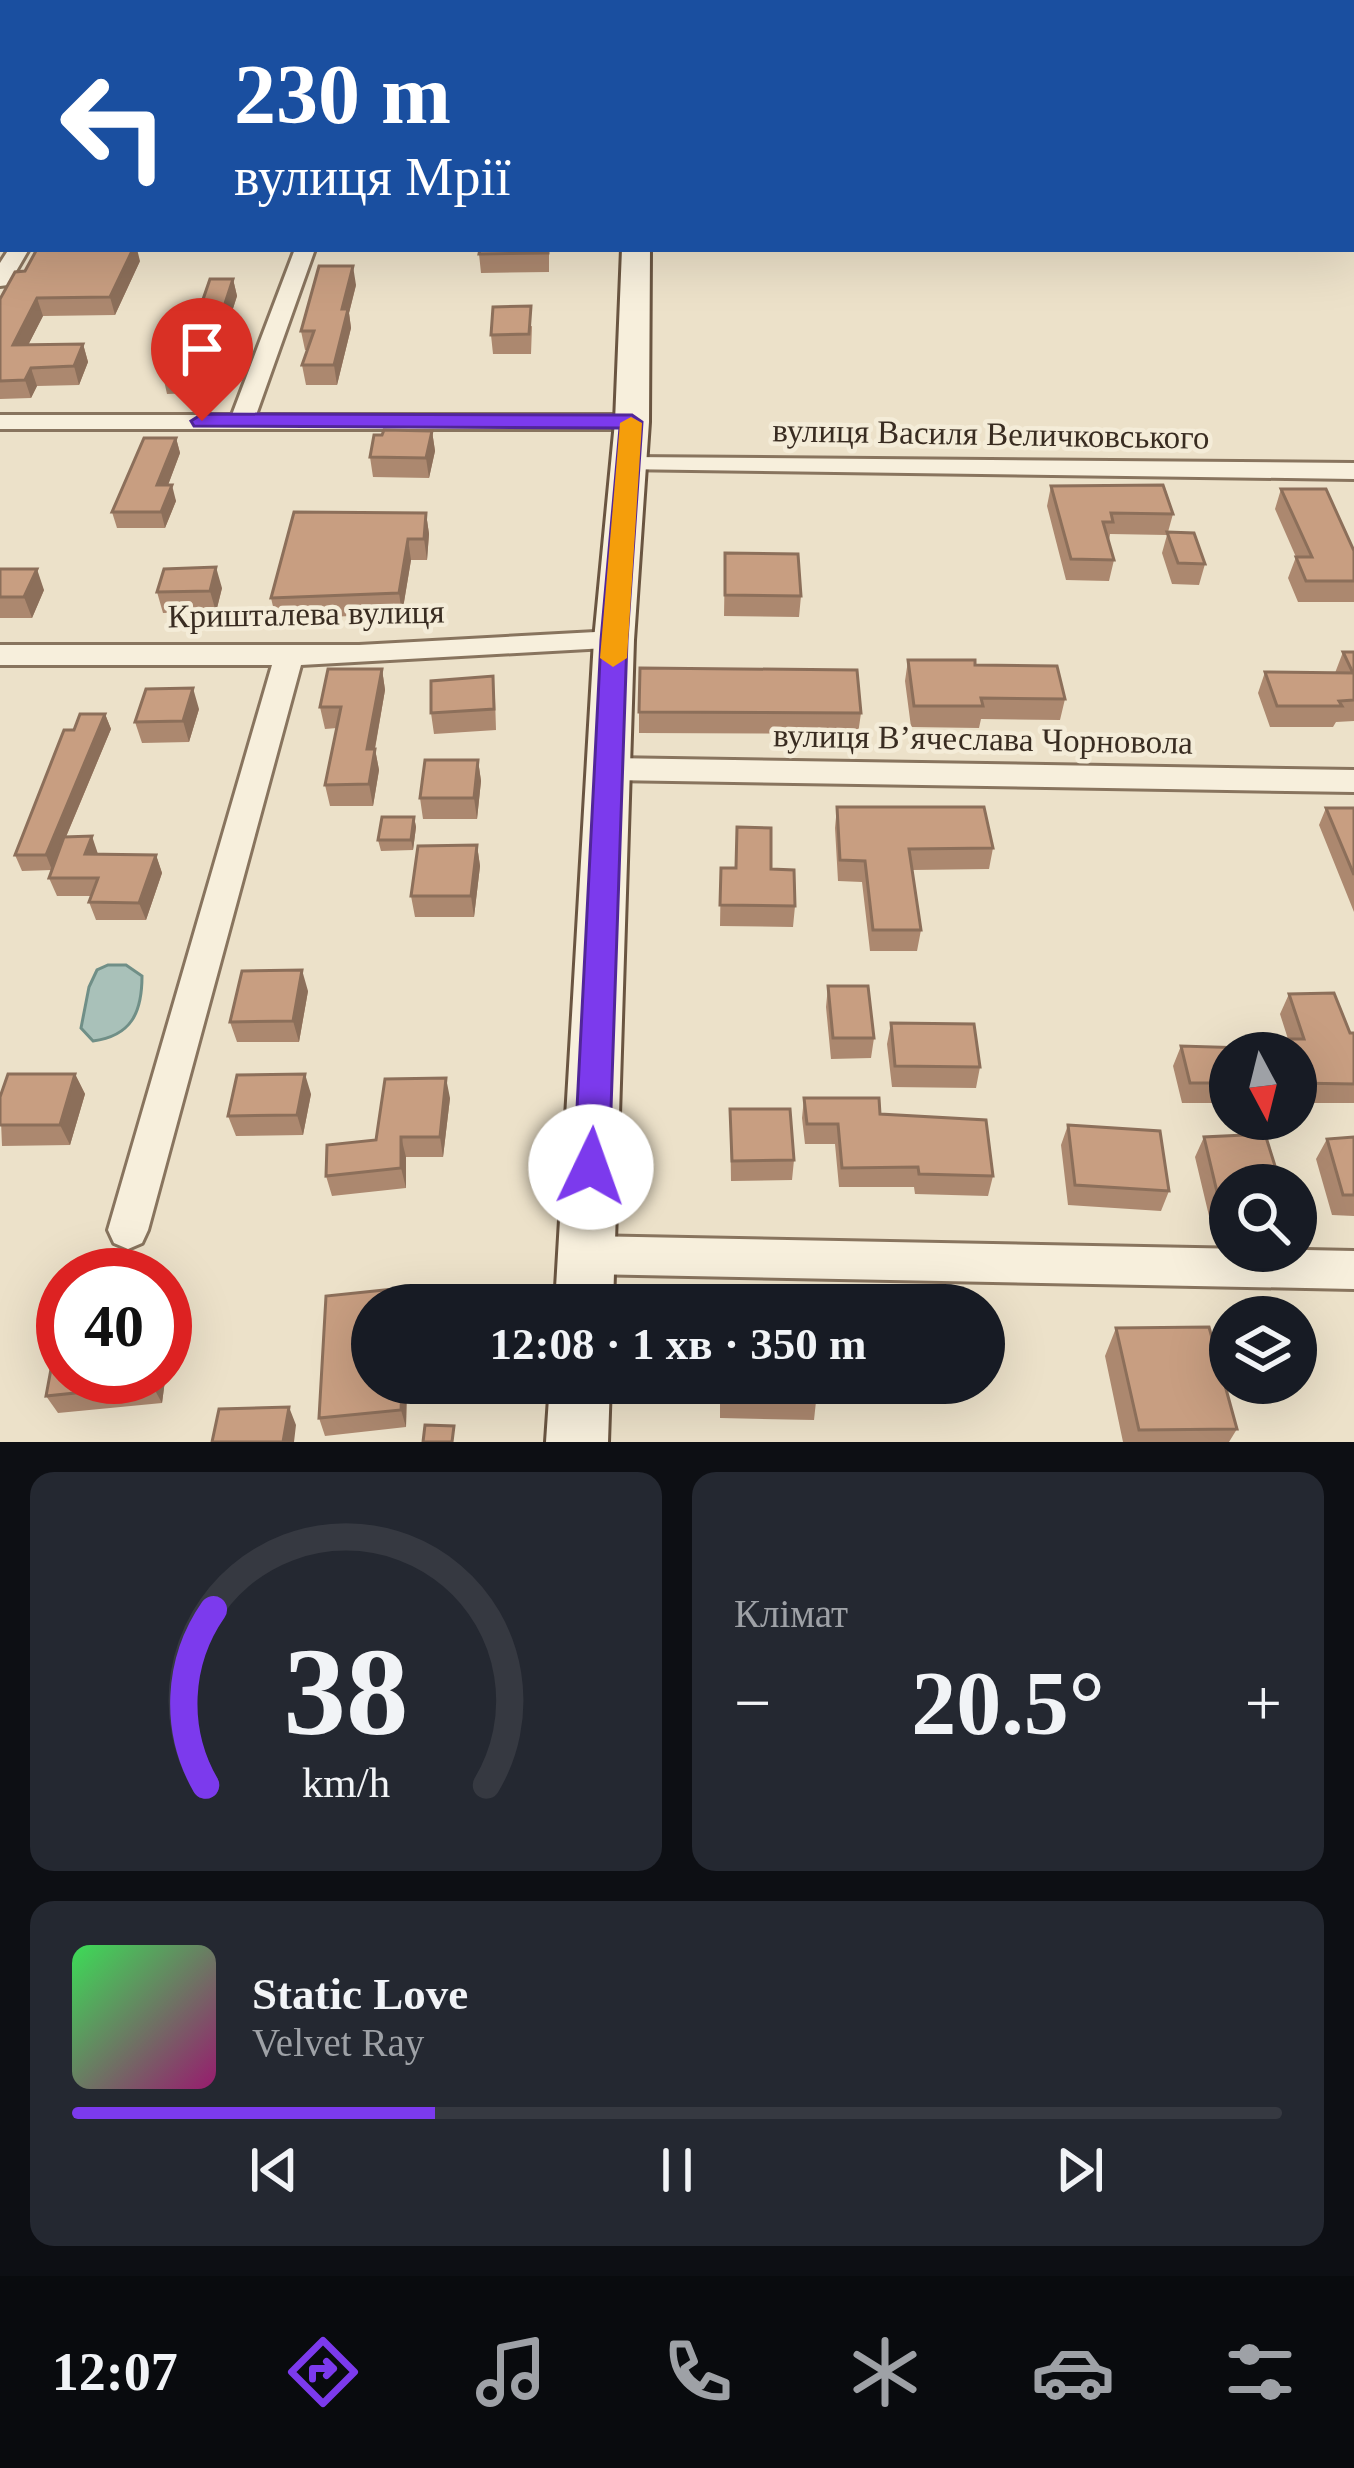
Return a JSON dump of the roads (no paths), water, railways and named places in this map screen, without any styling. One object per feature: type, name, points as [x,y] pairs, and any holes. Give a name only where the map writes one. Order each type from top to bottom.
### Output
[{"type":"street","points":[[0,280],[18,252]]},
{"type":"street","points":[[242,421],[303,252]]},
{"type":"street","points":[[585,1284],[614,640],[630,443],[635,252]]},
{"type":"street","name":"вулиця Василя Величковського","points":[[0,422],[242,421],[630,443],[1354,472]]},
{"type":"street","name":"Кришталева вулиця","points":[[1,656],[359,655],[614,640]]},
{"type":"street","points":[[128,1230],[290,653]]},
{"type":"street","name":"вулиця Вʼячеслава Чорновола","points":[[611,770],[1354,781]]},
{"type":"street","points":[[587,1255],[1354,1270]]},
{"type":"street","points":[[577,1442],[579,1404]]},
{"type":"water","points":[[126,965],[142,976],[140,1001],[125,1028],[93,1041],[81,1028],[89,987],[97,970]]}]
